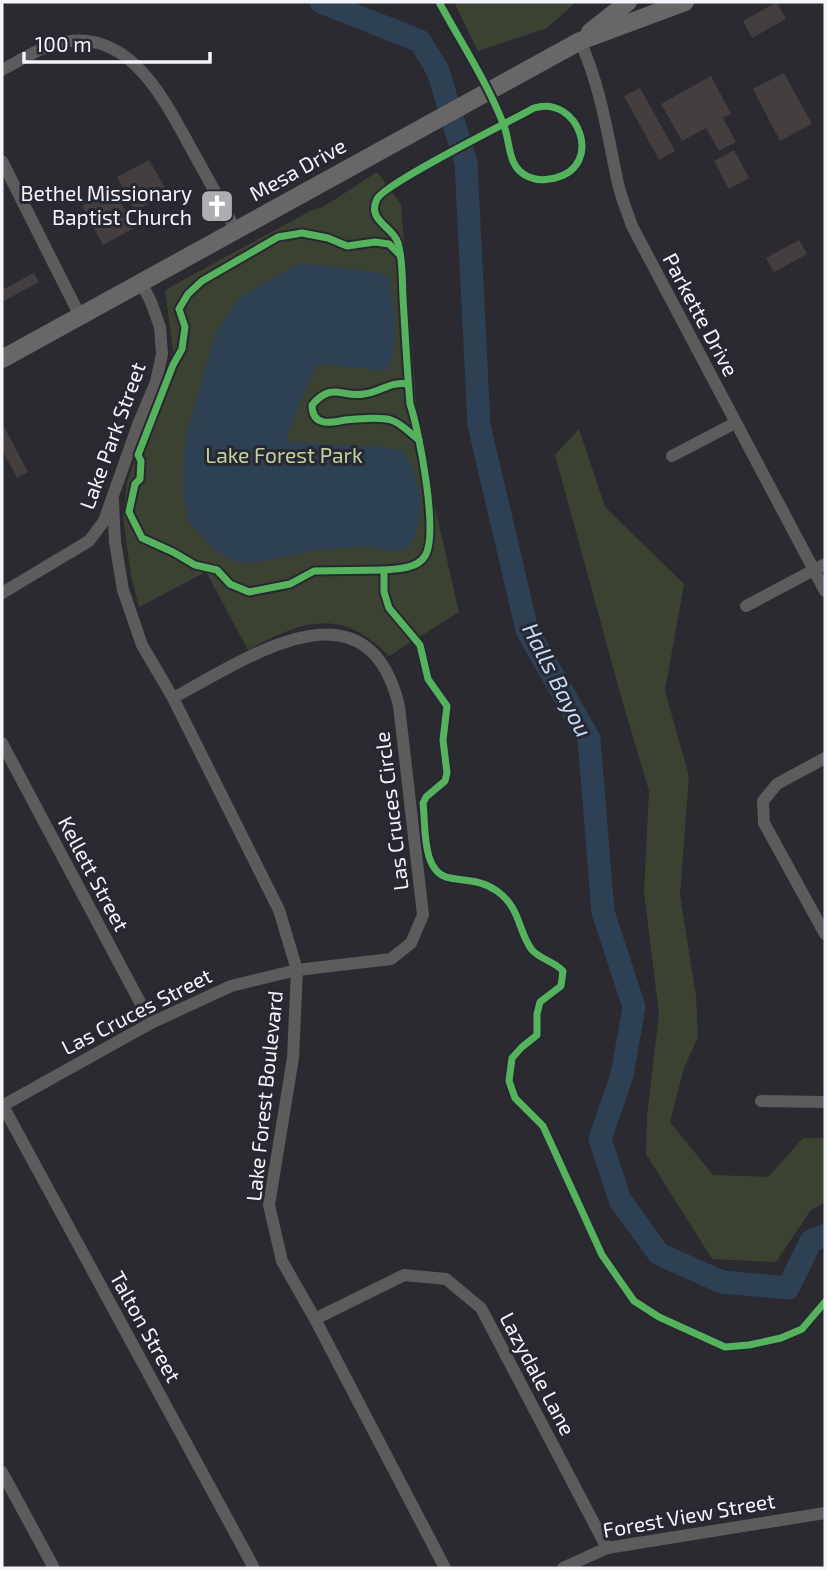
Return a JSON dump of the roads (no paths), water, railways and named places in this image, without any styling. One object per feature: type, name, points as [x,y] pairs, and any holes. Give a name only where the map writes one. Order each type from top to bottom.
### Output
[{"type":"main road","name":"Mesa Drive","points":[[580,41],[628,2]]},
{"type":"main road","name":"Mesa Drive","points":[[2,359],[580,41],[683,2]]},
{"type":"street","name":"Parkette Drive","points":[[580,41],[593,70],[611,141],[617,181],[632,226],[735,423],[820,567],[825,591]]},
{"type":"street","points":[[2,69],[55,44],[97,42],[118,52],[139,67],[163,99],[236,231]]},
{"type":"street","points":[[2,161],[80,316]]},
{"type":"street","name":"Lake Park Street","points":[[2,593],[89,541],[104,521],[156,382],[162,354],[160,327],[152,302],[142,284]]},
{"type":"street","points":[[672,456],[735,423]]},
{"type":"street","name":"Lake Forest Boulevard","points":[[113,501],[115,542],[123,590],[142,645],[173,698],[279,909],[297,970],[293,1058],[269,1205],[282,1261],[445,1568]]},
{"type":"street","points":[[746,606],[820,567]]},
{"type":"street","name":"Las Cruces Circle","points":[[173,698],[274,644],[311,634],[351,638],[377,655],[394,684],[399,706],[423,915],[411,943],[391,959],[297,970]]},
{"type":"street","name":"Kellett Street","points":[[2,743],[151,1023]]},
{"type":"street","points":[[825,758],[777,784],[763,801],[764,823],[825,934]]},
{"type":"street","name":"Las Cruces Street","points":[[2,1106],[151,1023],[231,986],[297,970]]},
{"type":"street","points":[[761,1101],[825,1102]]},
{"type":"street","name":"Talton Street","points":[[2,1106],[254,1568]]},
{"type":"street","name":"Lazydale Lane","points":[[315,1319],[404,1275],[446,1279],[481,1308],[607,1548]]},
{"type":"street","points":[[2,1472],[54,1568]]},
{"type":"street","points":[[819,1513],[825,1502]]},
{"type":"street","name":"Forest View Street","points":[[564,1568],[607,1548],[819,1513]]},
{"type":"water","points":[[300,263],[377,272],[389,277],[395,338],[387,371],[322,364],[315,368],[287,435],[288,442],[387,447],[403,451],[415,474],[418,487],[418,526],[407,549],[391,551],[369,546],[322,550],[244,564],[213,548],[190,524],[183,497],[187,432],[216,332],[240,297]]},
{"type":"waterway","name":"Halls Bayou","points":[[321,2],[420,41],[438,71],[466,163],[479,425],[527,630],[589,739],[603,912],[634,1007],[622,1075],[600,1139],[620,1200],[659,1254],[722,1282],[788,1288],[811,1241],[825,1235]]},
{"type":"place","name":"Bethel Missionary Baptist Church","points":[[217,206]]},
{"type":"park label","name":"Lake Forest Park","points":[[284,456]]}]
